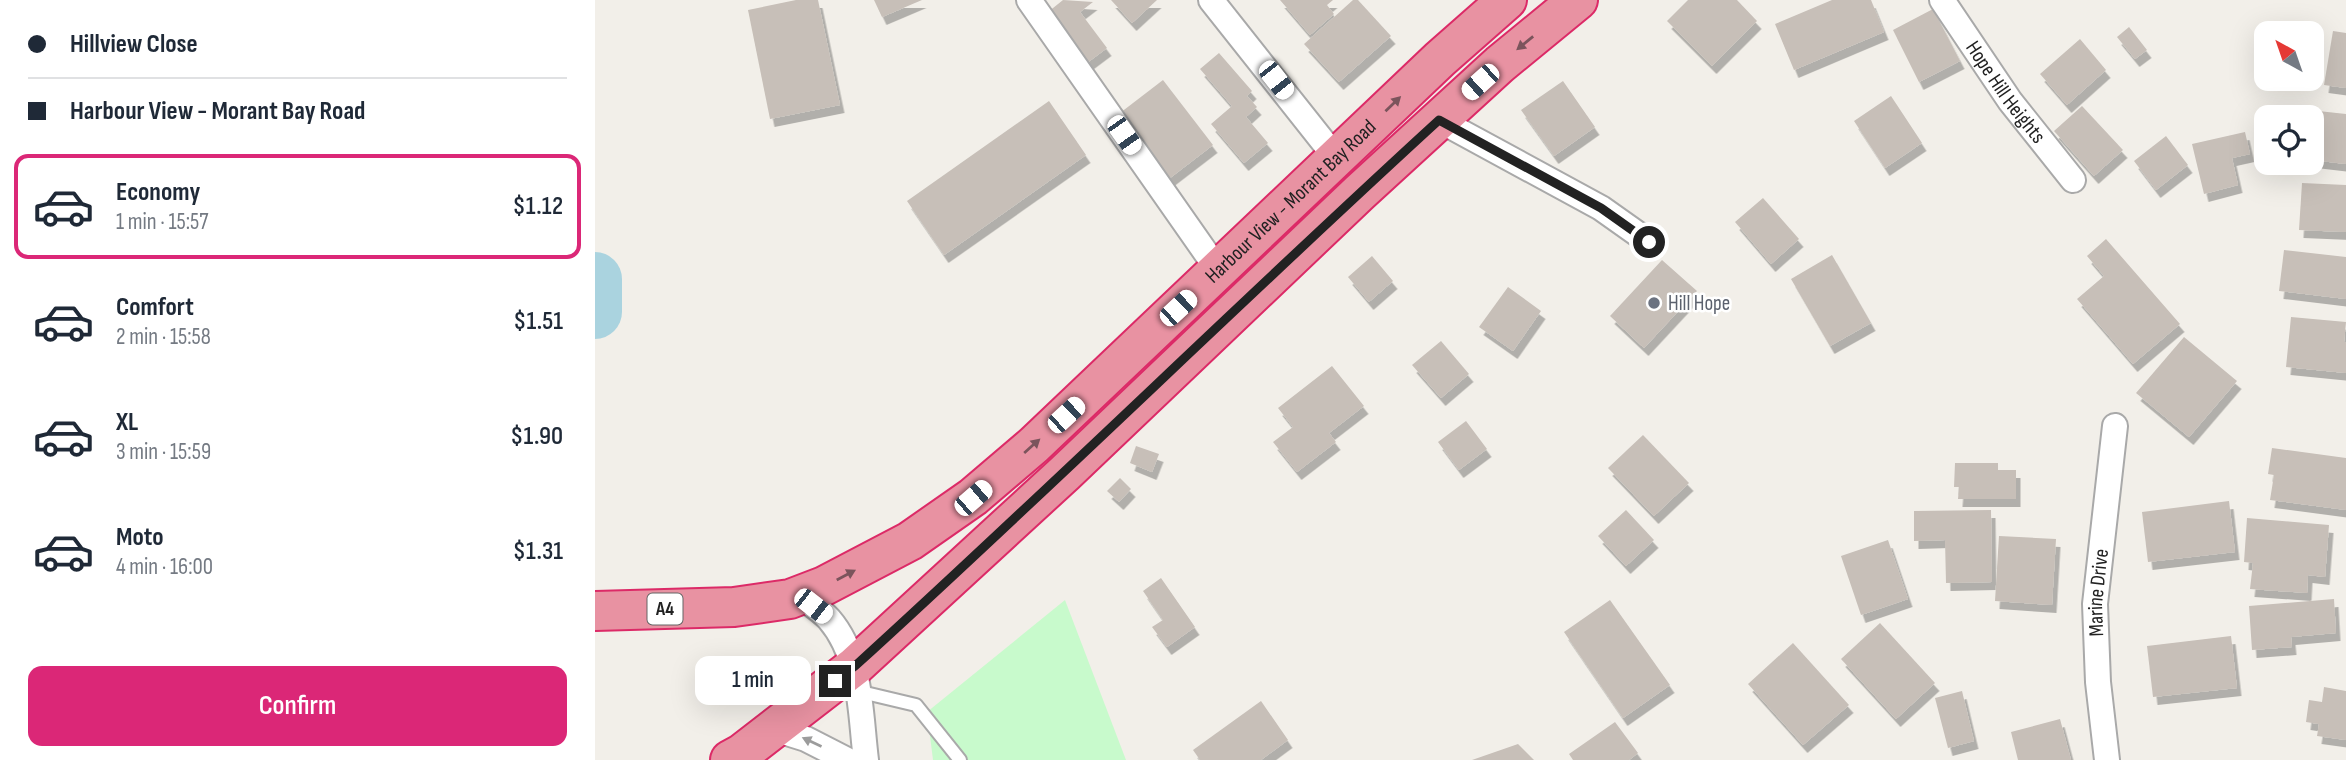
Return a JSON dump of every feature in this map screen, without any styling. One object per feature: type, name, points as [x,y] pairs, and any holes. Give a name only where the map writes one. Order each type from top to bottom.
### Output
[{"type":"highway","name":"Harbour View - Morant Bay Road","points":[[595,611],[764,604],[824,586],[910,541],[973,498],[1034,445],[1440,59],[1507,0]]},
{"type":"highway","name":"Harbour View - Morant Bay Road","points":[[730,760],[774,729],[856,679],[1275,270],[1500,64],[1578,0]]},
{"type":"street","points":[[1029,0],[1218,270]]},
{"type":"street","points":[[1211,0],[1336,159]]},
{"type":"street","name":"Hope Hill Heights","points":[[1942,0],[2010,101],[2073,180]]},
{"type":"street","points":[[1439,120],[1601,208],[1649,242]]},
{"type":"street","name":"Marine Drive","points":[[2107,760],[2098,682],[2095,604],[2115,426]]},
{"type":"street","points":[[799,595],[828,617],[841,635],[856,679],[866,760]]},
{"type":"street","points":[[774,729],[806,739],[848,760]]},
{"type":"lane","points":[[856,679],[916,705],[960,760]]},
{"type":"green space","points":[[1065,600],[1126,760],[933,760],[927,712]]},
{"type":"building","points":[[796,0],[818,0],[840,105],[770,119],[748,10]]},
{"type":"building","points":[[874,0],[922,0],[882,17]]},
{"type":"building","points":[[1063,0],[1093,2],[1080,12],[1107,48],[1087,63],[1048,12]]},
{"type":"building","points":[[1111,0],[1157,0],[1132,23]]},
{"type":"building","points":[[1280,0],[1333,0],[1327,5],[1334,14],[1310,35]]},
{"type":"building","points":[[1353,0],[1358,0],[1391,36],[1339,82],[1304,44]]},
{"type":"building","points":[[1688,0],[1737,0],[1757,21],[1712,66],[1667,21]]},
{"type":"building","points":[[1832,0],[1871,0],[1884,32],[1794,70],[1775,24]]},
{"type":"building","points":[[1933,9],[1960,61],[1919,82],[1893,30]]},
{"type":"building","points":[[2129,27],[2147,50],[2135,59],[2117,37]]},
{"type":"building","points":[[2333,31],[2346,33],[2346,88],[2324,85]]},
{"type":"building","points":[[2080,39],[2106,70],[2067,105],[2040,74]]},
{"type":"building","points":[[1219,53],[1252,91],[1247,96],[1257,107],[1246,117],[1268,143],[1244,163],[1211,124],[1232,106],[1200,69]]},
{"type":"building","points":[[1163,80],[1213,145],[1170,178],[1120,113]]},
{"type":"building","points":[[1563,81],[1595,127],[1554,156],[1521,110]]},
{"type":"building","points":[[1891,96],[1922,143],[1885,168],[1854,121]]},
{"type":"building","points":[[1049,101],[1086,155],[944,255],[907,201]]},
{"type":"building","points":[[2082,106],[2123,150],[2094,176],[2054,131]]},
{"type":"building","points":[[2324,112],[2346,114],[2346,164],[2324,161]]},
{"type":"building","points":[[2245,132],[2250,154],[2232,158],[2238,185],[2204,194],[2192,144]]},
{"type":"building","points":[[2166,136],[2188,165],[2156,190],[2134,161]]},
{"type":"building","points":[[2302,183],[2346,185],[2346,232],[2299,230]]},
{"type":"building","points":[[1763,198],[1799,239],[1771,264],[1735,222]]},
{"type":"building","points":[[2106,239],[2180,324],[2133,364],[2077,299],[2104,276],[2087,256]]},
{"type":"building","points":[[2284,250],[2346,257],[2346,299],[2279,291]]},
{"type":"building","points":[[1832,255],[1871,323],[1830,346],[1791,279]]},
{"type":"building","points":[[1372,256],[1393,281],[1369,302],[1348,277]]},
{"type":"building","name":"Hill Hope","points":[[1662,260],[1697,291],[1644,348],[1610,316]]},
{"type":"building","points":[[1508,287],[1541,311],[1513,351],[1479,327]]},
{"type":"building","points":[[2291,317],[2346,322],[2346,373],[2286,367]]},
{"type":"building","points":[[2184,337],[2237,381],[2189,437],[2136,393]]},
{"type":"building","points":[[1441,341],[1469,374],[1441,398],[1412,365]]},
{"type":"building","points":[[1332,366],[1364,406],[1329,433],[1336,442],[1297,472],[1273,442],[1293,427],[1278,408]]},
{"type":"building","points":[[1466,421],[1487,449],[1459,470],[1438,442]]},
{"type":"building","points":[[1643,435],[1689,483],[1654,516],[1608,468]]},
{"type":"building","points":[[1136,446],[1159,454],[1152,472],[1130,463]]},
{"type":"building","points":[[2272,448],[2346,458],[2346,510],[2270,500],[2274,475],[2268,474]]},
{"type":"building","points":[[1955,463],[1998,463],[1998,470],[2016,470],[2016,499],[1958,499],[1959,487],[1954,487]]},
{"type":"building","points":[[1120,478],[1131,489],[1119,502],[1107,491]]},
{"type":"building","points":[[2229,501],[2235,552],[2148,562],[2142,512]]},
{"type":"building","points":[[1626,510],[1654,540],[1626,566],[1598,536]]},
{"type":"building","points":[[1991,510],[1992,582],[1946,583],[1945,540],[1914,541],[1914,511]]},
{"type":"building","points":[[2247,518],[2329,525],[2325,577],[2308,575],[2307,593],[2250,589],[2253,563],[2244,562]]},
{"type":"building","points":[[1999,536],[2056,539],[2052,605],[1995,601]]},
{"type":"building","points":[[1888,540],[1908,599],[1861,615],[1841,556]]},
{"type":"building","points":[[1161,578],[1195,627],[1167,647],[1152,627],[1163,620],[1143,591]]},
{"type":"building","points":[[2334,599],[2336,633],[2291,637],[2292,647],[2252,650],[2249,606]]},
{"type":"building","points":[[1610,600],[1670,685],[1623,718],[1564,632]]},
{"type":"building","points":[[1880,623],[1935,683],[1896,719],[1841,659]]},
{"type":"building","points":[[2231,636],[2237,688],[2153,697],[2147,646]]},
{"type":"building","points":[[1793,643],[1849,705],[1803,745],[1748,684]]},
{"type":"building","points":[[2324,687],[2346,691],[2346,740],[2317,736],[2319,724],[2306,722],[2309,700],[2322,702]]},
{"type":"building","points":[[1962,691],[1974,741],[1948,748],[1935,698]]},
{"type":"building","points":[[1261,701],[1288,740],[1261,760],[1200,760],[1193,750]]},
{"type":"building","points":[[2060,719],[2071,760],[2018,760],[2011,732]]},
{"type":"building","points":[[1615,722],[1638,753],[1629,760],[1573,760],[1569,754]]},
{"type":"building","points":[[1518,744],[1534,760],[1472,760]]},
{"type":"waterway","points":[[595,279],[595,312]]},
{"type":"place","name":"Hill Hope","points":[[1654,303]]},
{"type":"route","points":[[835,681],[990,543],[1275,270],[1439,120],[1601,208],[1649,242]]}]
